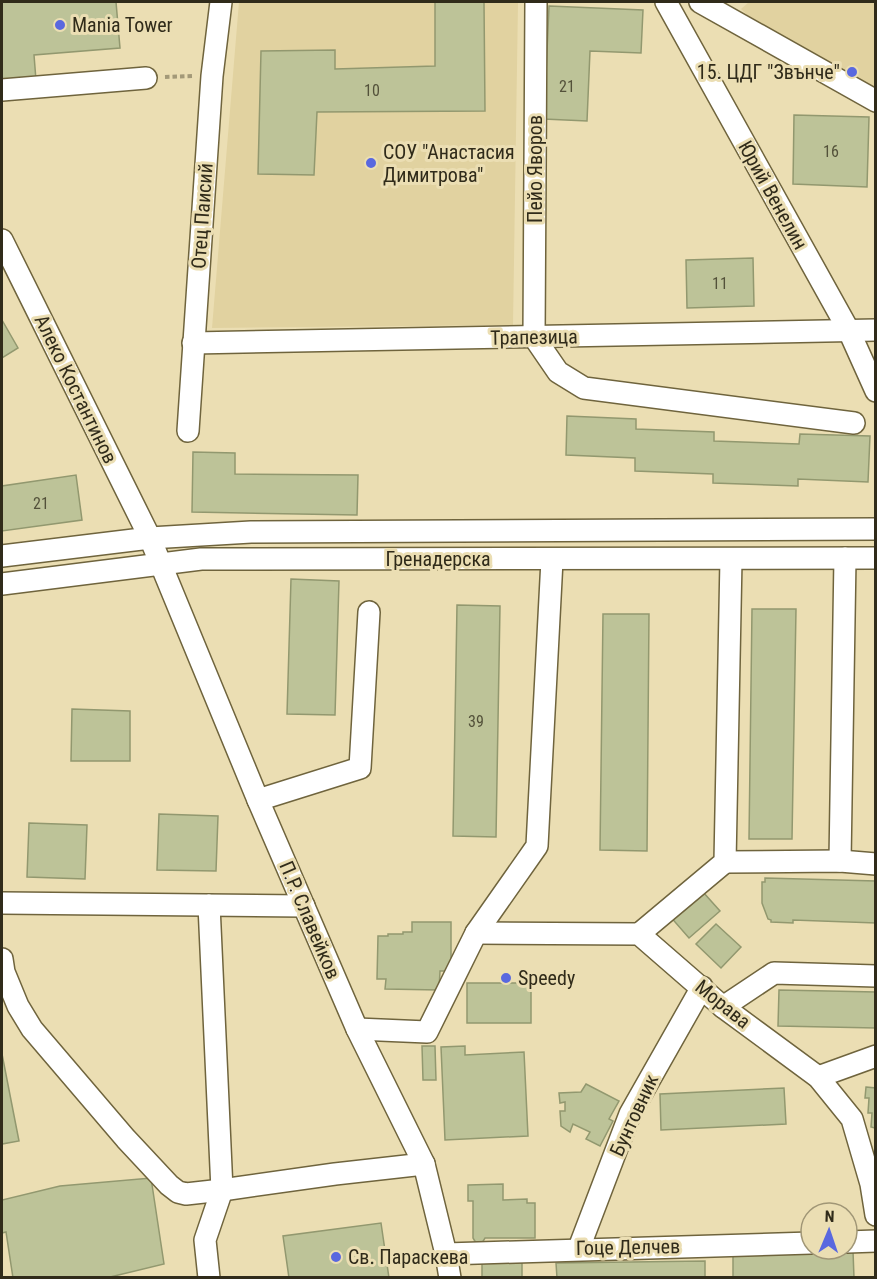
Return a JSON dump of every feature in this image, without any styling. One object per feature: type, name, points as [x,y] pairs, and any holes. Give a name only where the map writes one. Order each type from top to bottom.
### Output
[{"type":"street","name":"Отец Паисий","points":[[188,430],[212,76],[221,2]]},
{"type":"street","name":"Пейо Яворов","points":[[534,337],[536,2]]},
{"type":"street","name":"Юрий Венелин","points":[[666,2],[849,331],[876,391]]},
{"type":"street","points":[[700,2],[720,7],[876,101]]},
{"type":"street","points":[[2,90],[146,78]]},
{"type":"street","name":"Алеко Костантинов","points":[[2,240],[162,565]]},
{"type":"street","name":"Трапезица","points":[[193,343],[876,330]]},
{"type":"street","points":[[534,337],[558,372],[584,388],[854,423]]},
{"type":"street","name":"Гренадерска","points":[[2,556],[150,538],[251,532],[876,529]]},
{"type":"street","points":[[840,861],[845,558]]},
{"type":"street","name":"Гренадерска","points":[[2,584],[201,559],[876,558]]},
{"type":"street","points":[[725,862],[731,559]]},
{"type":"street","points":[[357,1029],[427,1032],[476,933],[537,846],[552,560]]},
{"type":"street","name":"П.Р. Славейков","points":[[162,565],[258,800],[357,1029],[424,1164],[450,1278]]},
{"type":"street","points":[[258,800],[360,768],[369,612]]},
{"type":"street","points":[[476,933],[639,934],[725,862],[840,861],[876,864]]},
{"type":"street","points":[[2,903],[304,906]]},
{"type":"street","points":[[209,905],[222,1190],[205,1240],[209,1278]]},
{"type":"street","name":"Морава","points":[[639,934],[723,1006],[818,1077],[852,1119],[873,1183],[876,1215]]},
{"type":"street","points":[[2,959],[4,972],[18,1006],[32,1029],[126,1139],[178,1192],[186,1194],[222,1190],[424,1164]]},
{"type":"street","points":[[723,1006],[774,974],[876,976]]},
{"type":"street","name":"Бунтовник","points":[[579,1248],[630,1114],[702,987]]},
{"type":"street","points":[[818,1077],[876,1056]]},
{"type":"street","points":[[859,1242],[876,1241]]},
{"type":"street","name":"Гоце Делчев","points":[[446,1254],[579,1248],[799,1243]]},
{"type":"path","points":[[146,78],[212,76]]},
{"type":"shaded area","name":"СОУ \"Анастасия Димитрова\"","points":[[239,2],[518,2],[513,325],[212,328]]},
{"type":"shaded area","name":"15. ЦДГ \"Звънче\"","points":[[749,2],[875,2],[875,97],[782,48],[741,9]]},
{"type":"building","name":"Mania Tower","points":[[2,2],[116,2],[120,48],[34,55],[36,80],[2,83]]},
{"type":"building","points":[[435,2],[484,2],[485,111],[317,112],[314,175],[258,174],[261,51],[335,50],[335,69],[435,66]]},
{"type":"building","points":[[549,6],[643,10],[641,53],[590,51],[587,121],[544,119]]},
{"type":"building","points":[[794,115],[869,117],[867,187],[793,184]]},
{"type":"building","points":[[753,258],[754,306],[687,308],[686,260]]},
{"type":"building","points":[[2,320],[18,348],[2,358]]},
{"type":"building","points":[[567,416],[636,419],[636,429],[714,432],[714,441],[799,444],[800,434],[870,436],[868,482],[798,479],[798,486],[713,483],[713,474],[635,471],[635,458],[566,455]]},
{"type":"building","points":[[193,452],[235,453],[235,474],[358,475],[357,515],[192,512]]},
{"type":"building","points":[[76,475],[82,520],[2,531],[2,486]]},
{"type":"building","points":[[291,579],[339,581],[335,715],[287,714]]},
{"type":"building","points":[[457,605],[500,606],[496,837],[453,836]]},
{"type":"building","points":[[752,609],[796,609],[792,839],[749,839]]},
{"type":"building","points":[[603,614],[649,614],[647,851],[600,850]]},
{"type":"building","points":[[72,709],[130,711],[130,761],[71,761]]},
{"type":"building","points":[[159,814],[218,816],[216,871],[157,870]]},
{"type":"building","points":[[29,823],[87,825],[85,879],[27,877]]},
{"type":"building","points":[[765,878],[876,881],[876,923],[793,920],[793,923],[771,922],[762,903],[762,882],[765,882]]},
{"type":"building","points":[[703,892],[720,911],[689,938],[668,914]]},
{"type":"building","points":[[412,922],[451,922],[451,971],[440,971],[439,990],[385,989],[386,979],[377,979],[378,936],[412,932]]},
{"type":"building","points":[[716,924],[741,947],[721,968],[696,944]]},
{"type":"building","points":[[467,983],[531,983],[531,1023],[467,1023]]},
{"type":"building","points":[[779,990],[876,992],[876,1028],[778,1026]]},
{"type":"building","points":[[422,1046],[435,1046],[436,1080],[423,1080]]},
{"type":"building","points":[[465,1046],[465,1055],[524,1052],[528,1136],[445,1140],[441,1047]]},
{"type":"building","points":[[2,1054],[19,1141],[2,1144]]},
{"type":"building","points":[[586,1084],[619,1101],[609,1119],[613,1121],[600,1146],[586,1139],[590,1132],[573,1124],[570,1132],[561,1126],[560,1111],[565,1111],[565,1102],[560,1103],[559,1093],[581,1092]]},
{"type":"building","points":[[866,1087],[876,1088],[876,1137],[875,1128],[871,1127],[872,1113],[868,1113],[869,1098],[865,1098]]},
{"type":"building","points":[[784,1088],[786,1124],[661,1130],[660,1094]]},
{"type":"building","points":[[151,1178],[164,1264],[106,1278],[13,1278],[6,1232],[2,1233],[2,1200],[60,1186]]},
{"type":"building","points":[[503,1184],[503,1200],[527,1199],[527,1203],[535,1203],[535,1238],[485,1238],[482,1243],[476,1243],[473,1238],[473,1201],[468,1201],[468,1185]]},
{"type":"building","name":"Св. Параскева","points":[[381,1223],[389,1278],[289,1278],[283,1236]]},
{"type":"building","points":[[799,1253],[799,1261],[853,1261],[854,1278],[733,1278],[733,1255]]},
{"type":"building","points":[[482,1258],[522,1258],[522,1278],[482,1278]]},
{"type":"building","points":[[705,1261],[705,1278],[557,1278],[556,1263]]},
{"type":"place","name":"Mania Tower","points":[[60,25]]},
{"type":"place","name":"15. ЦДГ \"Звънче\"","points":[[852,72]]},
{"type":"place","name":"СОУ \"Анастасия Димитрова\"","points":[[371,163]]},
{"type":"place","name":"Speedy","points":[[506,978]]},
{"type":"place","name":"Св. Параскева","points":[[336,1257]]}]
